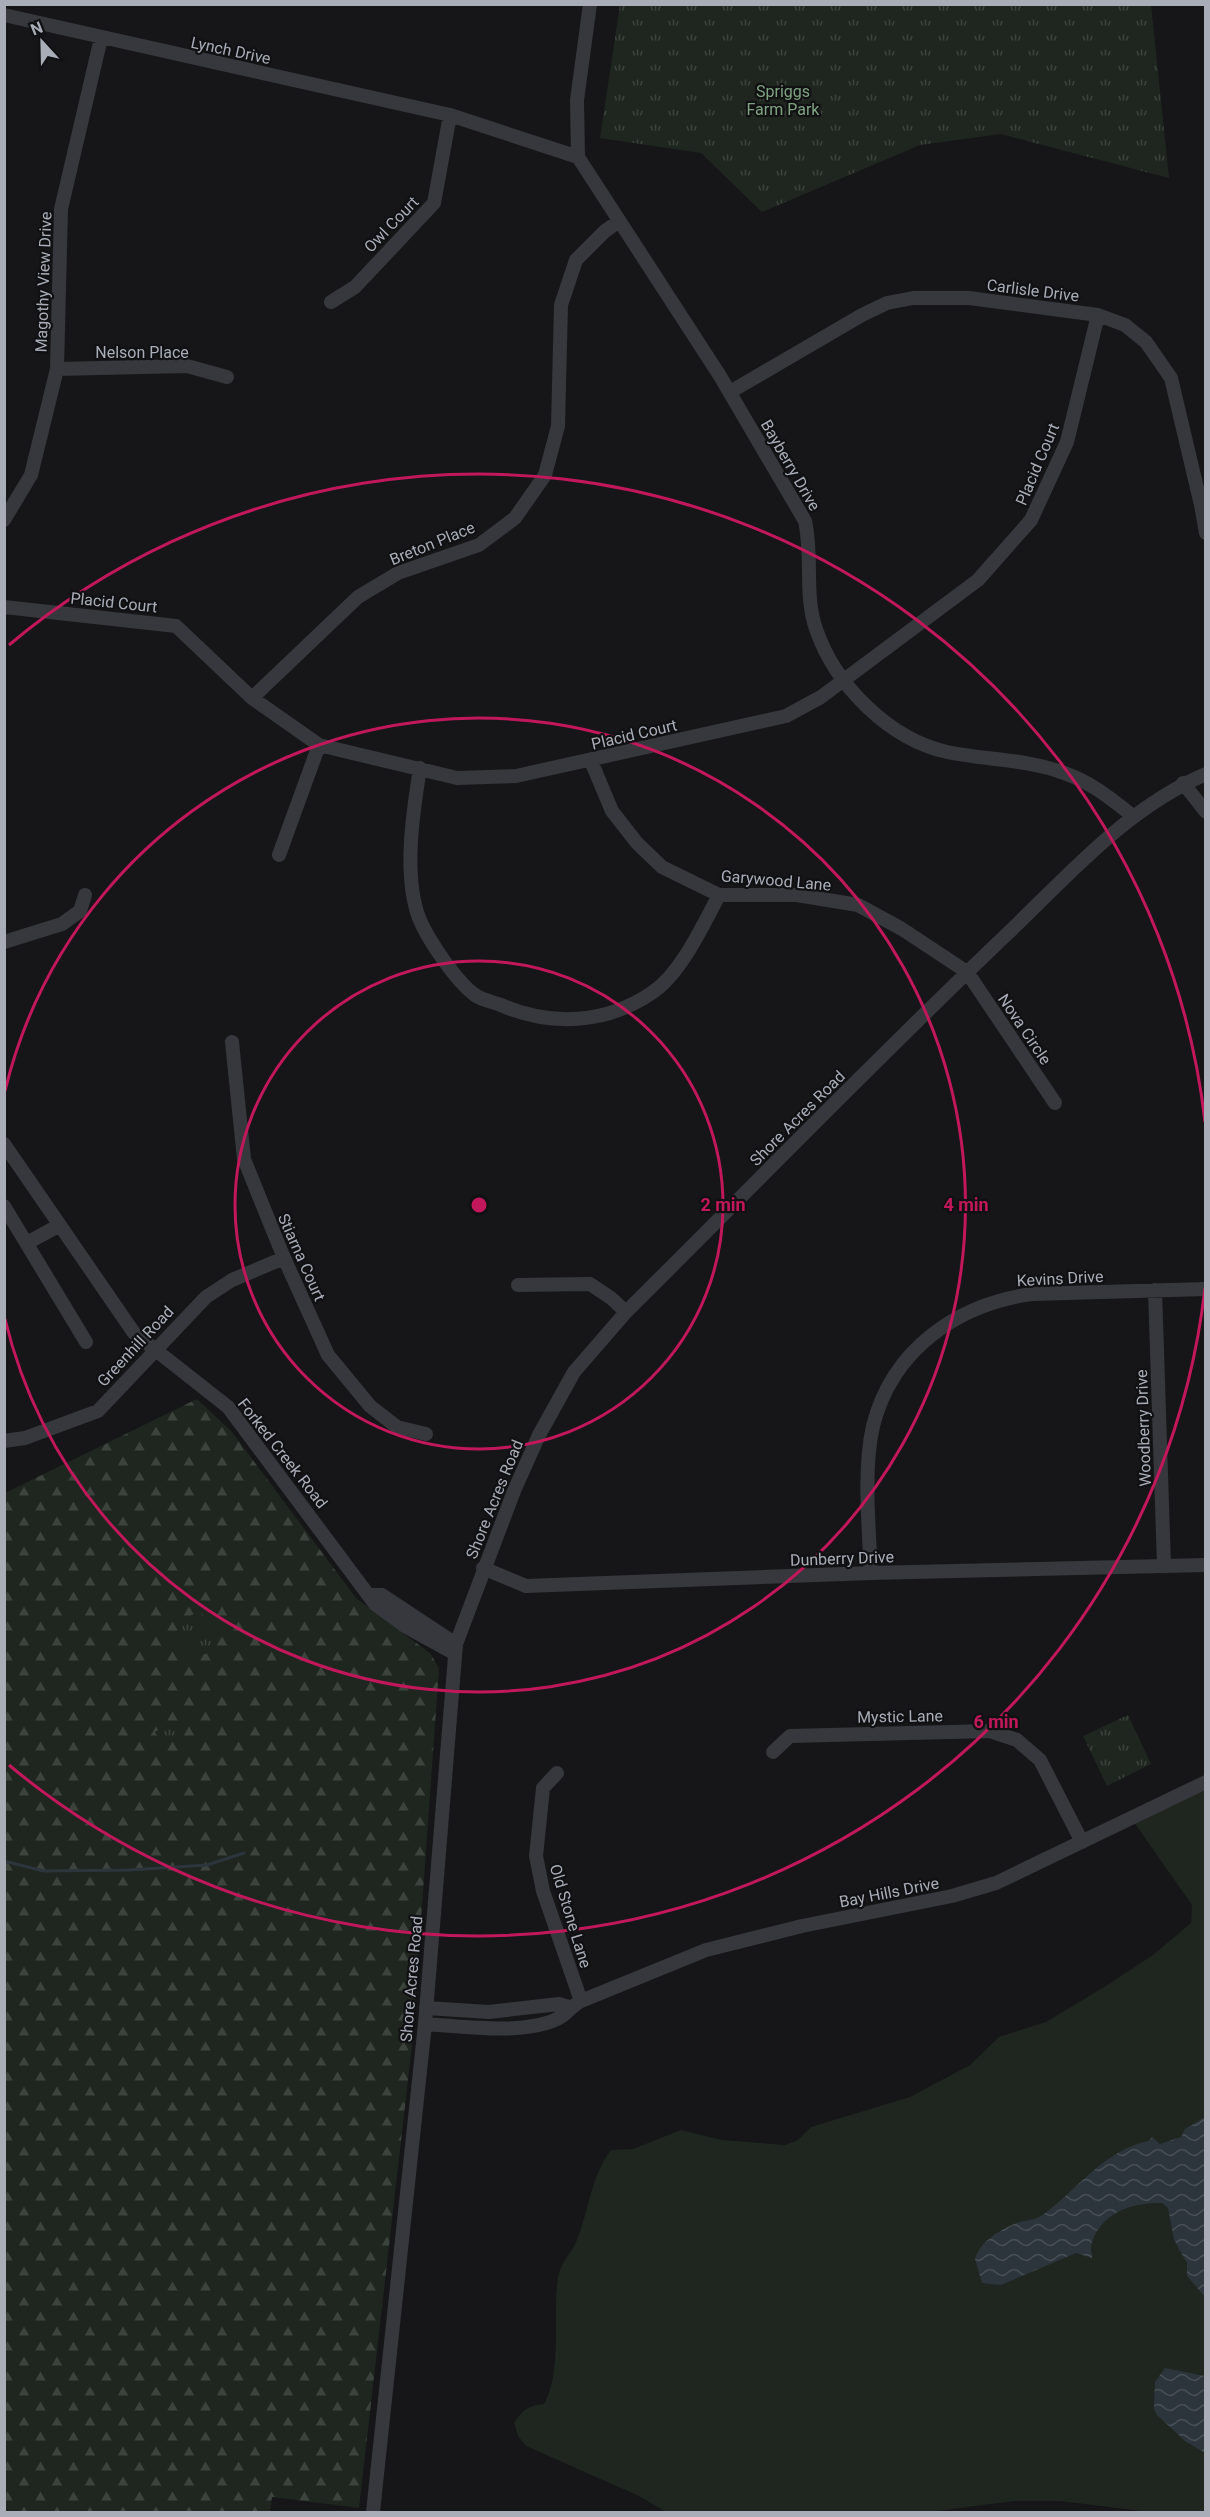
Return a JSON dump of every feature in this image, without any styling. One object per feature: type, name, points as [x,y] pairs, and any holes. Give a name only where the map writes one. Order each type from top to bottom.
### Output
[{"type":"street","points":[[450,115],[578,157],[577,100],[590,4]]},
{"type":"street","name":"Lynch Drive","points":[[4,15],[450,115]]},
{"type":"street","name":"Magothy View Drive","points":[[4,520],[31,475],[57,369],[62,209],[101,38]]},
{"type":"street","name":"Owl Court","points":[[331,302],[355,287],[434,203],[450,115]]},
{"type":"street","name":"Bayberry Drive","points":[[578,157],[730,392],[805,521],[809,537],[814,626],[830,660],[843,679],[874,713],[910,739],[950,752],[1061,772],[1100,790],[1133,816]]},
{"type":"street","name":"Breton Place","points":[[252,698],[358,597],[398,573],[479,545],[515,518],[545,475],[558,426],[561,305],[576,260],[605,231],[618,222]]},
{"type":"street","name":"Carlisle Drive","points":[[730,392],[862,315],[887,303],[922,297],[969,298],[1098,315],[1125,325],[1146,342],[1171,378],[1206,533]]},
{"type":"street","name":"Placid Court","points":[[4,606],[176,626],[252,698],[319,745],[457,778],[516,776],[786,716],[821,697],[978,580],[1031,520],[1067,442],[1098,315]]},
{"type":"street","name":"Nelson Place","points":[[57,369],[187,366],[226,377]]},
{"type":"street","points":[[279,855],[319,745]]},
{"type":"street","name":"Garywood Lane","points":[[591,761],[612,811],[637,843],[662,867],[719,895],[797,895],[858,905],[902,929],[967,972]]},
{"type":"street","points":[[420,768],[412,817],[411,870],[419,917],[446,963],[476,995],[522,1015],[568,1022],[608,1014],[654,992],[691,950],[719,895]]},
{"type":"street","name":"Shore Acres Road","points":[[373,2512],[425,2024],[455,1648],[483,1568],[514,1491],[574,1372],[626,1312],[967,972],[1133,816],[1183,783],[1206,774]]},
{"type":"street","points":[[1183,783],[1206,812]]},
{"type":"street","points":[[4,942],[62,924],[80,911],[85,895]]},
{"type":"street","name":"Nova Circle","points":[[967,972],[1055,1103]]},
{"type":"street","name":"Stiarna Court","points":[[232,1042],[244,1159],[284,1258],[328,1355],[379,1413],[397,1427],[426,1434]]},
{"type":"street","name":"Forked Creek Road","points":[[4,1144],[58,1226],[134,1333],[228,1407],[371,1595],[375,1604],[405,1626],[455,1648]]},
{"type":"street","points":[[4,1206],[86,1342]]},
{"type":"street","points":[[27,1243],[58,1226]]},
{"type":"street","name":"Greenhill Road","points":[[4,1441],[25,1438],[98,1411],[206,1297],[232,1280],[284,1258]]},
{"type":"street","points":[[518,1285],[590,1284],[611,1298],[626,1312]]},
{"type":"street","name":"Kevins Drive","points":[[871,1573],[868,1486],[872,1428],[888,1386],[903,1362],[924,1341],[959,1315],[1005,1297],[1032,1294],[1206,1289]]},
{"type":"street","name":"Woodberry Drive","points":[[1155,1290],[1164,1565]]},
{"type":"street","name":"Dunberry Drive","points":[[483,1568],[526,1586],[871,1573],[1206,1565]]},
{"type":"street","name":"Mystic Lane","points":[[773,1752],[790,1736],[990,1731],[1017,1740],[1040,1760],[1082,1842]]},
{"type":"street","name":"Old Stone Lane","points":[[557,1773],[543,1788],[536,1856],[543,1891],[575,2004]]},
{"type":"street","name":"Bay Hills Drive","points":[[426,2008],[489,2012],[575,2004],[706,1950],[756,1936],[952,1896],[996,1883],[1206,1782]]},
{"type":"street","name":"Bay Hills Drive","points":[[425,2024],[500,2028],[533,2025],[561,2018],[575,2004]]},
{"type":"green space","name":"Spriggs Farm Park","points":[[620,5],[1151,5],[1169,178],[1001,134],[920,145],[762,212],[701,153],[600,138]]},
{"type":"green space","points":[[197,1399],[232,1432],[356,1598],[431,1654],[439,1669],[412,2045],[359,2508],[272,2497],[270,2512],[5,2512],[5,1493]]},
{"type":"green space","points":[[199,1612],[206,1619],[210,1629],[213,1650],[205,1654],[179,1652],[177,1646],[182,1636],[178,1624],[180,1620]]},
{"type":"green space","points":[[1128,1715],[1151,1764],[1107,1786],[1083,1736]]},
{"type":"green space","points":[[172,1721],[181,1734],[163,1746],[155,1732]]},
{"type":"green space","points":[[1205,1783],[1205,2512],[1150,2512],[1060,2501],[1014,2501],[930,2512],[666,2512],[639,2496],[526,2446],[518,2436],[514,2423],[526,2409],[544,2404],[550,2390],[555,2359],[556,2292],[559,2272],[577,2240],[599,2171],[611,2150],[633,2149],[681,2130],[722,2140],[785,2145],[798,2140],[811,2127],[910,2097],[970,2065],[999,2037],[1046,2022],[1109,1984],[1153,1955],[1191,1923],[1192,1905],[1129,1815]]},
{"type":"water","points":[[1205,2117],[1205,2297],[1187,2276],[1187,2263],[1174,2240],[1168,2208],[1162,2203],[1128,2207],[1109,2218],[1095,2235],[1091,2248],[1092,2258],[1076,2253],[1001,2285],[982,2283],[975,2259],[981,2247],[990,2238],[1014,2224],[1044,2214],[1105,2161],[1119,2152],[1149,2141],[1152,2137],[1160,2144],[1181,2137],[1185,2129]]},
{"type":"water","points":[[1165,2368],[1205,2376],[1205,2453],[1185,2441],[1157,2415],[1154,2409],[1155,2382]]},
{"type":"waterway","points":[[4,1861],[44,1871],[129,1870],[207,1865],[244,1853]]}]
